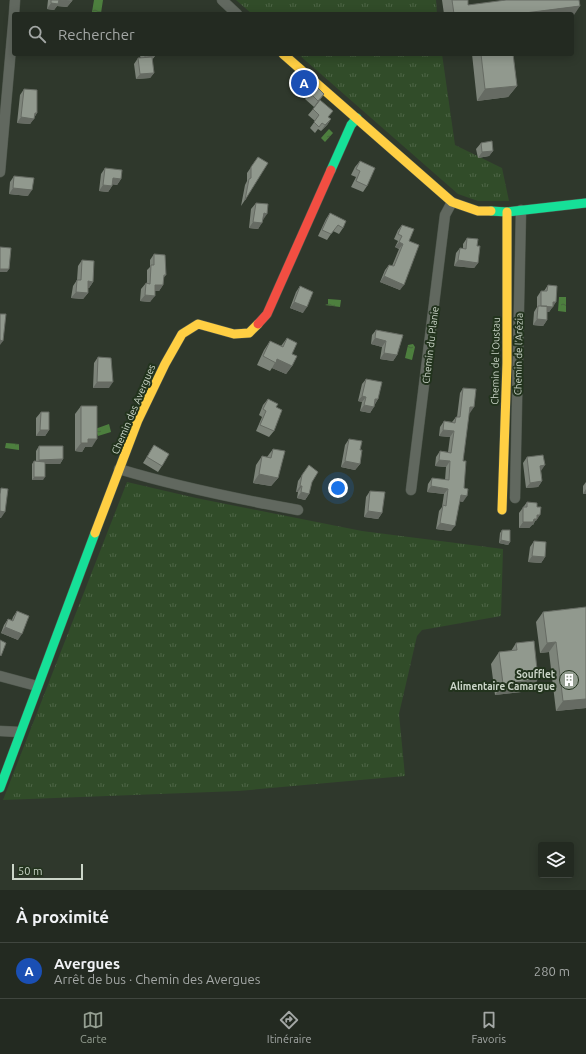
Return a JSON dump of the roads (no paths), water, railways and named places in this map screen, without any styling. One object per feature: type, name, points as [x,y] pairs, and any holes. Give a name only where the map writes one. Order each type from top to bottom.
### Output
[{"type":"street","points":[[14,12],[15,0]]},
{"type":"street","points":[[222,0],[235,12]]},
{"type":"street","points":[[0,172],[12,37]]},
{"type":"street","points":[[285,56],[452,202],[478,211],[507,212],[586,203]]},
{"type":"street","name":"Chemin des Avergues","points":[[0,788],[119,469],[138,420],[158,378],[182,334],[198,324],[234,334],[249,332],[267,314],[351,125],[357,118]]},
{"type":"street","name":"Chemin du Planie","points":[[411,490],[445,216],[452,202]]},
{"type":"street","name":"Chemin de l'Arézia","points":[[515,498],[521,210]]},
{"type":"street","name":"Chemin de l'Oustau","points":[[502,510],[507,363],[507,212]]},
{"type":"street","points":[[119,469],[162,482],[298,510]]},
{"type":"street","points":[[0,676],[37,686]]},
{"type":"street","points":[[0,732],[20,732]]},
{"type":"water","points":[[94,0],[103,0],[101,12],[92,12]]},
{"type":"water","points":[[329,129],[333,133],[325,142],[321,138]]},
{"type":"water","points":[[559,297],[566,297],[566,312],[558,311]]},
{"type":"water","points":[[328,299],[341,300],[340,307],[325,305],[328,304]]},
{"type":"water","points":[[413,344],[415,347],[412,360],[405,358],[408,345]]},
{"type":"water","points":[[109,424],[111,432],[98,436],[95,429]]},
{"type":"water","points":[[6,443],[19,444],[19,450],[5,448]]},
{"type":"place","name":"Avergues","points":[[304,83]]},
{"type":"place","name":"Soufflet Alimentaire Camargue","points":[[569,680]]}]
